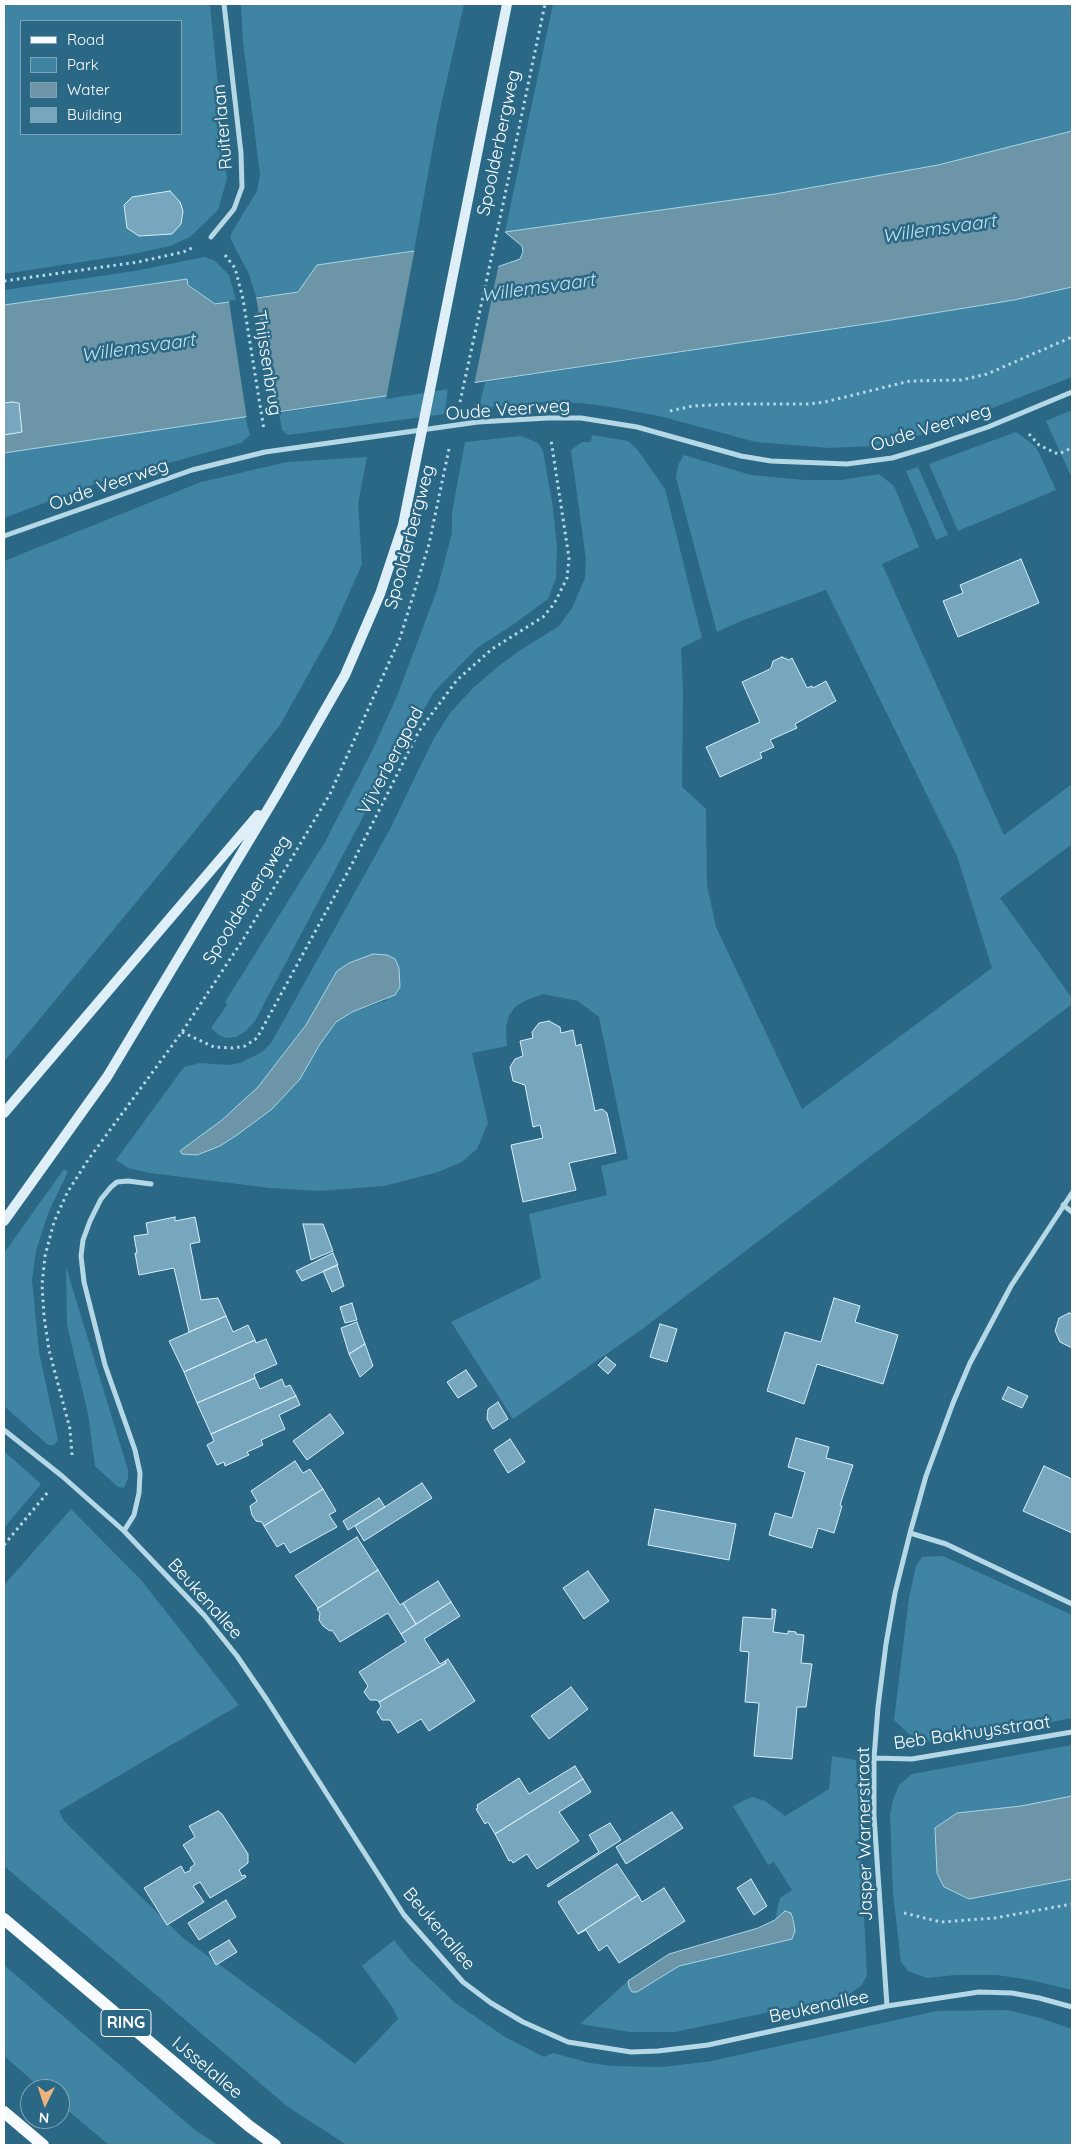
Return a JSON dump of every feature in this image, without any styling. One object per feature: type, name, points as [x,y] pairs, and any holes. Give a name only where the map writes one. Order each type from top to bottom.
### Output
[{"type":"main road","name":"Spoolderbergweg","points":[[4,1221],[107,1077],[277,794],[345,675],[383,586],[403,525],[507,4]]},
{"type":"main road","name":"Spoolderbergweg","points":[[4,1113],[277,794]]},
{"type":"main road","name":"IJsselallee","points":[[4,1919],[248,2126],[275,2145]]},
{"type":"main road","points":[[4,2112],[43,2145]]},
{"type":"street","name":"Ruiterlaan","points":[[211,237],[234,209],[242,187],[241,153],[224,4]]},
{"type":"street","name":"Oude Veerweg","points":[[4,536],[192,470],[265,452],[478,422],[581,418],[637,427],[741,456],[780,462],[847,464],[892,458],[929,447],[1017,415],[1072,392]]},
{"type":"street","points":[[124,1531],[134,1515],[139,1493],[140,1472],[135,1450],[105,1365],[84,1282],[81,1256],[83,1240],[90,1221],[111,1187],[117,1182],[128,1181],[151,1184]]},
{"type":"street","name":"Jasper Warnerstraat","points":[[887,2006],[874,1816],[874,1758],[886,1644],[895,1594],[910,1533],[939,1441],[970,1363],[1010,1286],[1072,1192]]},
{"type":"street","points":[[1063,1205],[1072,1212]]},
{"type":"street","name":"Beukenallee","points":[[4,1430],[62,1476],[124,1531],[204,1615],[237,1656],[404,1915],[463,1982],[491,2003],[523,2022],[568,2042],[631,2052],[708,2045],[887,2006],[979,1992],[1012,1993],[1072,2007]]},
{"type":"street","points":[[910,1533],[946,1544],[1072,1604]]},
{"type":"street","name":"Beb Bakhuysstraat","points":[[874,1758],[912,1759],[1072,1732]]},
{"type":"path","name":"Spoolderbergweg","points":[[458,408],[545,4]]},
{"type":"path","points":[[4,281],[163,257],[183,252],[211,237]]},
{"type":"path","name":"Thijssenbrug","points":[[211,237],[235,268],[243,299],[264,432]]},
{"type":"path","points":[[637,427],[649,417],[693,406],[808,404],[825,402],[910,381],[961,380],[986,374],[1072,337]]},
{"type":"path","points":[[1017,415],[1028,433],[1039,445],[1058,454],[1072,448]]},
{"type":"path","name":"Vijverbergpad","points":[[182,1032],[214,1047],[223,1048],[245,1046],[257,1038],[351,866],[419,730],[457,680],[492,649],[543,617],[554,604],[567,578],[569,558],[548,418]]},
{"type":"path","name":"Spoolderbergweg","points":[[182,1032],[244,938],[330,794],[400,638],[429,544],[450,446]]},
{"type":"path","points":[[879,1906],[940,1922],[995,1918],[1072,1904]]},
{"type":"green space","points":[[4,4],[210,4],[227,179],[218,210],[190,237],[170,246],[133,254],[4,274]]},
{"type":"green space","points":[[241,4],[464,4],[438,119],[414,251],[317,265],[298,292],[256,297],[249,274],[230,238],[257,191],[260,174],[243,42]]},
{"type":"green space","points":[[553,4],[1072,4],[1072,131],[938,165],[775,194],[505,232]]},
{"type":"green space","points":[[204,257],[214,260],[229,275],[236,300],[215,304],[188,284],[187,279],[4,305],[4,290],[135,271]]},
{"type":"green space","points":[[1072,287],[1072,377],[926,434],[872,446],[829,448],[756,442],[659,416],[581,403],[542,402],[479,408],[485,382],[879,322],[1014,300]]},
{"type":"green space","points":[[448,386],[445,414],[288,435],[282,430],[279,413]]},
{"type":"green space","points":[[1072,410],[1072,478],[1046,421]]},
{"type":"green space","points":[[245,417],[250,435],[241,443],[100,482],[4,518],[4,453]]},
{"type":"green space","points":[[1016,432],[1035,446],[1056,490],[958,531],[929,464]]},
{"type":"green space","points":[[592,435],[628,441],[637,449],[665,489],[702,638],[681,648],[683,690],[682,787],[706,809],[707,885],[716,927],[802,1109],[992,968],[957,856],[826,590],[741,621],[717,632],[676,478],[678,465],[684,455],[751,475],[805,480],[841,480],[879,474],[894,486],[919,547],[882,564],[1004,835],[1072,784],[1072,844],[1000,898],[1072,998],[1072,1004],[641,1330],[513,1419],[451,1322],[541,1278],[529,1214],[607,1195],[601,1166],[628,1159],[599,1017],[578,1001],[543,994],[529,999],[516,1006],[509,1015],[506,1027],[507,1046],[472,1053],[488,1123],[477,1149],[462,1162],[438,1172],[384,1186],[320,1191],[270,1188],[150,1173],[128,1168],[116,1160],[184,1067],[200,1063],[228,1065],[240,1063],[262,1052],[271,1043],[390,829],[433,740],[450,713],[474,687],[500,665],[559,626],[572,608],[585,578],[586,560],[571,450],[582,442],[591,442]],"holes":[[[399,968],[400,987],[385,1001],[352,1012],[336,1022],[272,1109],[220,1146],[180,1151],[222,1120],[258,1087],[306,1025],[337,971]]]},
{"type":"green space","points":[[521,436],[538,443],[543,451],[553,508],[557,548],[556,578],[548,599],[477,648],[434,692],[388,770],[255,1021],[245,1032],[236,1037],[226,1038],[219,1035],[211,1028],[227,1005],[225,1002],[325,842],[373,749],[397,696],[437,590],[452,533],[452,513],[465,442]]},
{"type":"green space","points":[[367,457],[358,504],[362,564],[332,632],[280,725],[4,1062],[4,561],[201,482],[287,462]]},
{"type":"green space","points":[[918,467],[948,535],[936,540],[906,471]]},
{"type":"green space","points":[[64,1169],[68,1172],[49,1211],[36,1251],[32,1280],[39,1352],[58,1440],[54,1445],[48,1445],[4,1406],[4,1253]]},
{"type":"green space","points":[[66,1267],[128,1470],[128,1478],[124,1488],[118,1487],[95,1466],[88,1414],[67,1325]]},
{"type":"green space","points":[[4,1451],[41,1484],[4,1528]]},
{"type":"green space","points":[[71,1509],[142,1581],[239,1705],[59,1811],[64,1821],[183,1938],[355,2064],[398,2019],[393,2008],[362,1966],[394,1940],[409,1959],[454,2002],[505,2037],[544,2057],[553,2053],[590,2063],[612,2066],[663,2067],[712,2061],[937,2011],[1007,2010],[1040,2018],[1072,2029],[1072,2145],[347,2145],[288,2107],[4,1866],[4,1585]]},
{"type":"green space","points":[[943,1556],[1072,1615],[1072,1718],[997,1733],[931,1742],[910,1735],[894,1720],[909,1598],[916,1566],[922,1557]]},
{"type":"green space","points":[[1072,1745],[1072,1796],[1021,1806],[957,1813],[935,1829],[937,1873],[969,1899],[1072,1879],[1072,1990],[1030,1980],[997,1975],[956,1975],[927,1978],[908,1971],[901,1962],[893,1894],[890,1814],[899,1785],[912,1774]]},
{"type":"green space","points":[[832,1756],[856,1760],[867,1975],[862,1985],[847,1996],[675,2032],[630,2032],[580,2024],[628,1981],[629,1987],[679,1966],[792,1938],[782,1913],[775,1920],[780,1898],[792,1890],[774,1862],[768,1865],[733,1806],[752,1797],[765,1801],[785,1816],[829,1789]]},
{"type":"green space","points":[[4,1965],[195,2130],[218,2145],[109,2145],[70,2112],[70,2079],[30,2079],[4,2056]]},
{"type":"water","name":"Willemsvaart","points":[[1072,131],[1072,287],[1014,300],[879,322],[4,453],[4,305],[187,279],[188,285],[215,304],[298,292],[317,265],[414,251],[431,259],[479,269],[497,267],[520,259],[523,252],[522,246],[505,232],[775,194],[938,165]]},
{"type":"water","points":[[373,954],[387,955],[395,959],[399,968],[400,987],[395,995],[352,1012],[336,1022],[320,1044],[300,1079],[272,1109],[220,1146],[197,1155],[182,1154],[180,1151],[222,1120],[258,1087],[306,1025],[337,971],[349,963]]},
{"type":"water","points":[[1072,1796],[1072,1879],[969,1899],[944,1887],[937,1873],[935,1828],[957,1813],[1021,1806]]},
{"type":"water","points":[[785,1911],[791,1913],[793,1919],[795,1931],[792,1939],[679,1966],[637,1992],[632,1992],[629,1987],[628,1981],[669,1954],[758,1928],[775,1920]]},
{"type":"pier","points":[[415,248],[432,257],[479,267],[499,263],[474,385],[386,399]]},
{"type":"pier","points":[[256,297],[276,416],[247,420],[229,301]]},
{"type":"building","points":[[170,191],[180,202],[183,211],[181,224],[172,234],[139,236],[127,228],[124,205],[132,197]]},
{"type":"building","points":[[4,403],[19,403],[22,432],[4,435]]},
{"type":"building","points":[[1021,559],[1039,603],[958,637],[943,601],[963,593],[960,585]]},
{"type":"building","points":[[782,657],[789,660],[792,658],[807,688],[812,686],[813,688],[826,681],[836,701],[795,724],[797,728],[770,740],[774,747],[760,753],[762,758],[720,777],[706,747],[760,722],[742,682],[768,670],[771,668],[773,661]]},
{"type":"building","points":[[549,1021],[560,1027],[561,1033],[573,1030],[576,1046],[581,1044],[595,1111],[602,1109],[607,1113],[616,1153],[569,1163],[576,1190],[523,1202],[511,1145],[543,1138],[540,1125],[533,1127],[525,1085],[513,1081],[510,1067],[515,1059],[523,1056],[520,1041],[533,1038],[532,1032],[539,1023]]},
{"type":"building","points":[[175,1217],[175,1221],[195,1217],[200,1242],[190,1244],[201,1300],[218,1298],[226,1316],[189,1332],[174,1268],[139,1275],[135,1253],[137,1253],[134,1236],[148,1234],[146,1223]]},
{"type":"building","points":[[303,1224],[323,1224],[333,1251],[311,1260]]},
{"type":"building","points":[[333,1253],[338,1265],[302,1281],[296,1271]]},
{"type":"building","points":[[337,1265],[344,1286],[332,1292],[323,1271]]},
{"type":"building","points":[[834,1298],[860,1306],[855,1322],[898,1335],[883,1384],[817,1364],[804,1404],[767,1391],[785,1332],[821,1342]]},
{"type":"building","points":[[352,1303],[357,1320],[345,1323],[340,1307]]},
{"type":"building","points":[[1069,1313],[1072,1314],[1072,1348],[1060,1342],[1055,1331],[1059,1318]]},
{"type":"building","points":[[226,1316],[233,1332],[248,1325],[255,1340],[184,1372],[169,1341]]},
{"type":"building","points":[[357,1322],[365,1344],[349,1354],[341,1328]]},
{"type":"building","points":[[660,1324],[677,1329],[667,1362],[650,1357]]},
{"type":"building","points":[[266,1339],[277,1364],[254,1374],[255,1378],[197,1403],[184,1372],[255,1340],[256,1343]]},
{"type":"building","points":[[365,1344],[373,1366],[360,1377],[349,1354]]},
{"type":"building","points":[[606,1357],[616,1365],[608,1374],[598,1365]]},
{"type":"building","points":[[466,1370],[477,1386],[458,1398],[447,1382]]},
{"type":"building","points":[[255,1378],[260,1389],[282,1379],[285,1387],[290,1385],[296,1396],[211,1434],[197,1403]]},
{"type":"building","points":[[1008,1387],[1028,1396],[1022,1408],[1002,1399]]},
{"type":"building","points":[[296,1396],[300,1405],[279,1415],[285,1429],[261,1440],[263,1445],[247,1452],[249,1455],[225,1466],[224,1462],[217,1465],[207,1445],[214,1441],[211,1434]]},
{"type":"building","points":[[498,1402],[508,1419],[493,1429],[487,1419],[488,1409]]},
{"type":"building","points":[[330,1414],[344,1433],[307,1460],[293,1441]]},
{"type":"building","points":[[796,1438],[829,1447],[826,1458],[853,1465],[840,1505],[842,1506],[834,1533],[818,1528],[812,1548],[769,1535],[775,1513],[792,1518],[805,1472],[788,1467]]},
{"type":"building","points":[[510,1439],[525,1462],[508,1473],[494,1450]]},
{"type":"building","points":[[295,1461],[303,1473],[310,1469],[323,1489],[264,1526],[262,1522],[256,1521],[252,1515],[250,1506],[257,1501],[251,1491]]},
{"type":"building","points":[[1044,1466],[1072,1479],[1072,1533],[1023,1511]]},
{"type":"building","points":[[422,1483],[432,1498],[364,1541],[355,1526]]},
{"type":"building","points":[[323,1489],[336,1511],[329,1515],[337,1527],[290,1553],[284,1543],[277,1547],[264,1526]]},
{"type":"building","points":[[379,1498],[385,1507],[348,1530],[343,1521]]},
{"type":"building","points":[[655,1509],[736,1524],[729,1560],[648,1545]]},
{"type":"building","points":[[357,1537],[378,1570],[318,1608],[295,1576]]},
{"type":"building","points":[[378,1570],[400,1605],[403,1603],[416,1624],[401,1634],[388,1613],[340,1642],[332,1630],[330,1631],[323,1626],[319,1620],[320,1613],[317,1609]]},
{"type":"building","points":[[588,1571],[609,1601],[584,1619],[563,1588]]},
{"type":"building","points":[[438,1581],[451,1602],[416,1624],[403,1603]]},
{"type":"building","points":[[451,1602],[460,1616],[424,1639],[440,1664],[445,1661],[446,1663],[379,1702],[377,1700],[370,1700],[364,1692],[368,1686],[359,1672],[406,1642],[401,1634]]},
{"type":"building","points":[[772,1609],[776,1610],[773,1632],[788,1634],[788,1631],[804,1635],[801,1663],[812,1664],[806,1707],[797,1707],[792,1759],[754,1756],[759,1703],[745,1702],[749,1652],[740,1651],[743,1617],[772,1619]]},
{"type":"building","points":[[448,1659],[475,1701],[429,1731],[421,1719],[398,1733],[390,1720],[382,1720],[377,1712],[381,1706],[379,1702],[446,1663],[445,1661]]},
{"type":"building","points":[[571,1687],[588,1709],[549,1739],[531,1716]]},
{"type":"building","points":[[575,1766],[583,1779],[495,1834],[488,1822],[485,1824],[476,1809],[478,1808],[477,1805],[519,1778],[529,1794]]},
{"type":"building","points":[[583,1779],[591,1792],[559,1812],[579,1841],[537,1869],[527,1854],[513,1863],[511,1860],[509,1861],[495,1834]]},
{"type":"building","points":[[218,1811],[222,1814],[248,1854],[248,1863],[239,1870],[242,1876],[245,1875],[246,1877],[210,1898],[200,1882],[193,1886],[204,1902],[167,1925],[144,1888],[181,1866],[185,1873],[191,1870],[190,1868],[195,1864],[183,1845],[195,1837],[189,1826]]},
{"type":"building","points":[[672,1812],[683,1828],[626,1864],[616,1847]]},
{"type":"building","points":[[610,1823],[621,1840],[548,1887],[547,1885],[599,1852],[589,1835]]},
{"type":"building","points":[[617,1864],[638,1895],[578,1934],[558,1902]]},
{"type":"building","points":[[751,1879],[767,1906],[754,1915],[737,1888]]},
{"type":"building","points":[[664,1888],[685,1921],[619,1963],[607,1945],[599,1951],[586,1930],[578,1934],[638,1895],[642,1902]]},
{"type":"building","points":[[226,1900],[236,1917],[199,1940],[188,1923]]},
{"type":"building","points":[[229,1940],[237,1952],[216,1965],[209,1952]]}]
